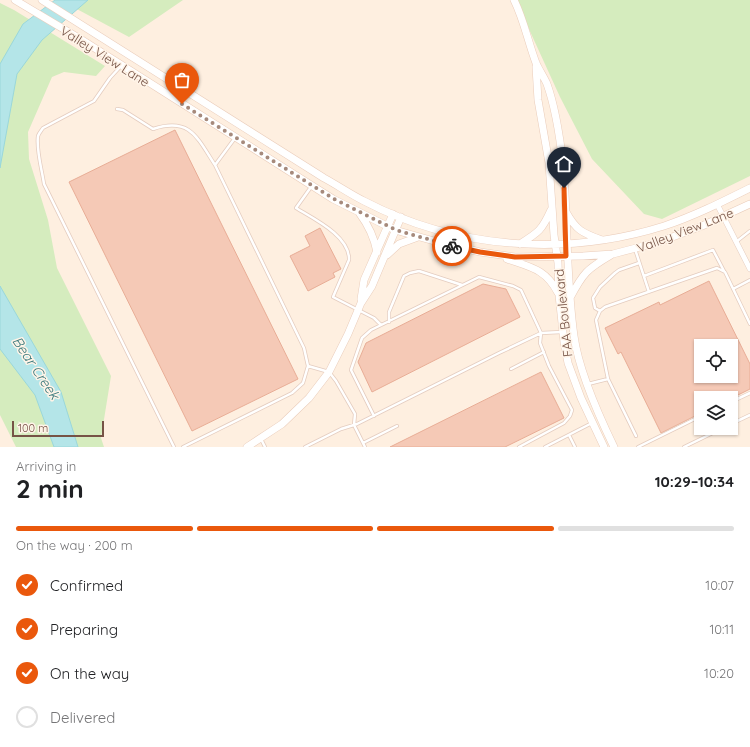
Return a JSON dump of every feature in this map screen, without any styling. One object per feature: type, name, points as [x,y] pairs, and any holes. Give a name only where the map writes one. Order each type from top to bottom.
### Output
[{"type":"main road","name":"Valley View Lane","points":[[16,0],[334,199],[392,228],[418,237],[448,245],[496,254],[533,257],[613,254],[659,242],[750,204]]},
{"type":"main road","name":"Valley View Lane","points":[[42,0],[364,201],[429,227],[465,237],[520,244],[567,244],[624,237],[666,225],[717,204],[750,188]]},
{"type":"main road","points":[[514,0],[521,14],[536,63]]},
{"type":"main road","name":"FAA Boulevard","points":[[536,63],[538,100],[549,163],[556,256],[558,263],[559,295],[568,363],[581,398],[604,447]]},
{"type":"main road","name":"FAA Boulevard","points":[[536,63],[547,84],[555,116],[563,163],[566,210],[566,256],[574,338],[587,384],[614,447]]},
{"type":"main road","points":[[235,137],[241,125]]},
{"type":"main road","points":[[520,244],[538,233],[546,223],[552,208]]},
{"type":"main road","points":[[566,210],[573,224],[582,232],[604,240]]},
{"type":"main road","points":[[358,212],[374,236],[377,252]]},
{"type":"main road","points":[[247,447],[282,424],[309,398],[329,372],[359,306],[372,286],[384,258],[397,215]]},
{"type":"main road","points":[[359,306],[364,280],[377,252],[392,228]]},
{"type":"main road","points":[[384,258],[399,244],[418,237]]},
{"type":"main road","points":[[496,254],[539,270],[550,280],[559,295]]},
{"type":"main road","points":[[570,299],[586,272],[613,254]]},
{"type":"street","points":[[717,204],[750,269]]},
{"type":"lane","points":[[121,66],[110,78],[94,101],[43,128],[38,137],[39,149],[44,184],[174,447]]},
{"type":"lane","points":[[117,109],[123,110],[153,129],[166,125],[179,125],[188,129],[198,140],[215,165],[304,348],[308,366],[303,383],[292,393],[183,447]]},
{"type":"lane","points":[[215,165],[235,137]]},
{"type":"lane","points":[[312,185],[296,208],[338,236],[347,252],[349,260],[333,297],[359,306],[381,325]]},
{"type":"lane","points":[[736,242],[750,231]]},
{"type":"lane","points":[[635,249],[649,292]]},
{"type":"lane","points":[[644,276],[713,250],[750,324]]},
{"type":"lane","points":[[600,311],[595,308],[593,298],[600,287],[619,270],[639,263]]},
{"type":"lane","points":[[636,436],[608,379],[596,320],[600,311],[717,268],[725,272]]},
{"type":"lane","points":[[389,322],[389,312],[404,276],[419,271],[462,285]]},
{"type":"lane","points":[[374,416],[351,370],[362,338],[371,330],[479,277],[513,286],[521,290],[541,333],[540,343],[572,410],[570,416],[564,423],[519,447]]},
{"type":"lane","points":[[733,289],[750,280]]},
{"type":"lane","points":[[304,447],[341,429],[374,416],[499,352],[541,333],[563,332]]},
{"type":"lane","points":[[511,369],[544,352]]},
{"type":"lane","points":[[308,366],[329,372],[336,381],[355,414],[354,425],[365,447]]},
{"type":"lane","points":[[587,384],[608,379]]},
{"type":"lane","points":[[738,399],[750,393]]},
{"type":"lane","points":[[738,421],[750,415]]},
{"type":"lane","points":[[638,447],[694,419]]},
{"type":"lane","points":[[545,447],[592,423]]},
{"type":"lane","points":[[363,443],[397,426]]},
{"type":"lane","points":[[569,435],[576,447]]},
{"type":"lane","points":[[684,447],[709,435]]},
{"type":"lane","points":[[261,439],[265,447]]},
{"type":"lane","points":[[554,442],[556,447]]},
{"type":"green space","points":[[60,0],[183,0],[129,37]]},
{"type":"green space","points":[[515,0],[750,0],[750,176],[662,219],[644,214],[592,159],[560,97]]},
{"type":"green space","points":[[0,3],[14,10],[105,66],[96,76],[64,72],[52,77],[28,132],[29,159],[48,220],[57,268],[111,376],[101,438],[104,447],[16,447],[0,415]]},
{"type":"water","points":[[55,0],[88,0],[42,40],[17,74],[0,168],[0,64],[23,24]]},
{"type":"water","name":"Bear Creek","points":[[0,286],[61,392],[78,447],[54,447],[35,395],[0,349]]},
{"type":"building","points":[[175,130],[298,379],[192,431],[69,182]]},
{"type":"building","points":[[320,228],[341,269],[333,273],[335,277],[308,291],[290,256],[310,246],[305,236]]},
{"type":"building","points":[[709,281],[738,339],[694,339],[694,383],[738,383],[738,340],[750,364],[750,389],[738,395],[738,391],[694,391],[694,416],[661,433],[621,352],[618,354],[605,328],[659,302],[660,305]]},
{"type":"building","points":[[483,284],[506,289],[520,317],[372,392],[358,362],[366,343]]},
{"type":"building","points":[[541,372],[564,418],[505,447],[390,447]]},
{"type":"way so far","points":[[182,104],[334,199],[396,230],[452,246]]},
{"type":"route","points":[[452,246],[515,257],[566,256],[567,244],[564,188]]}]
